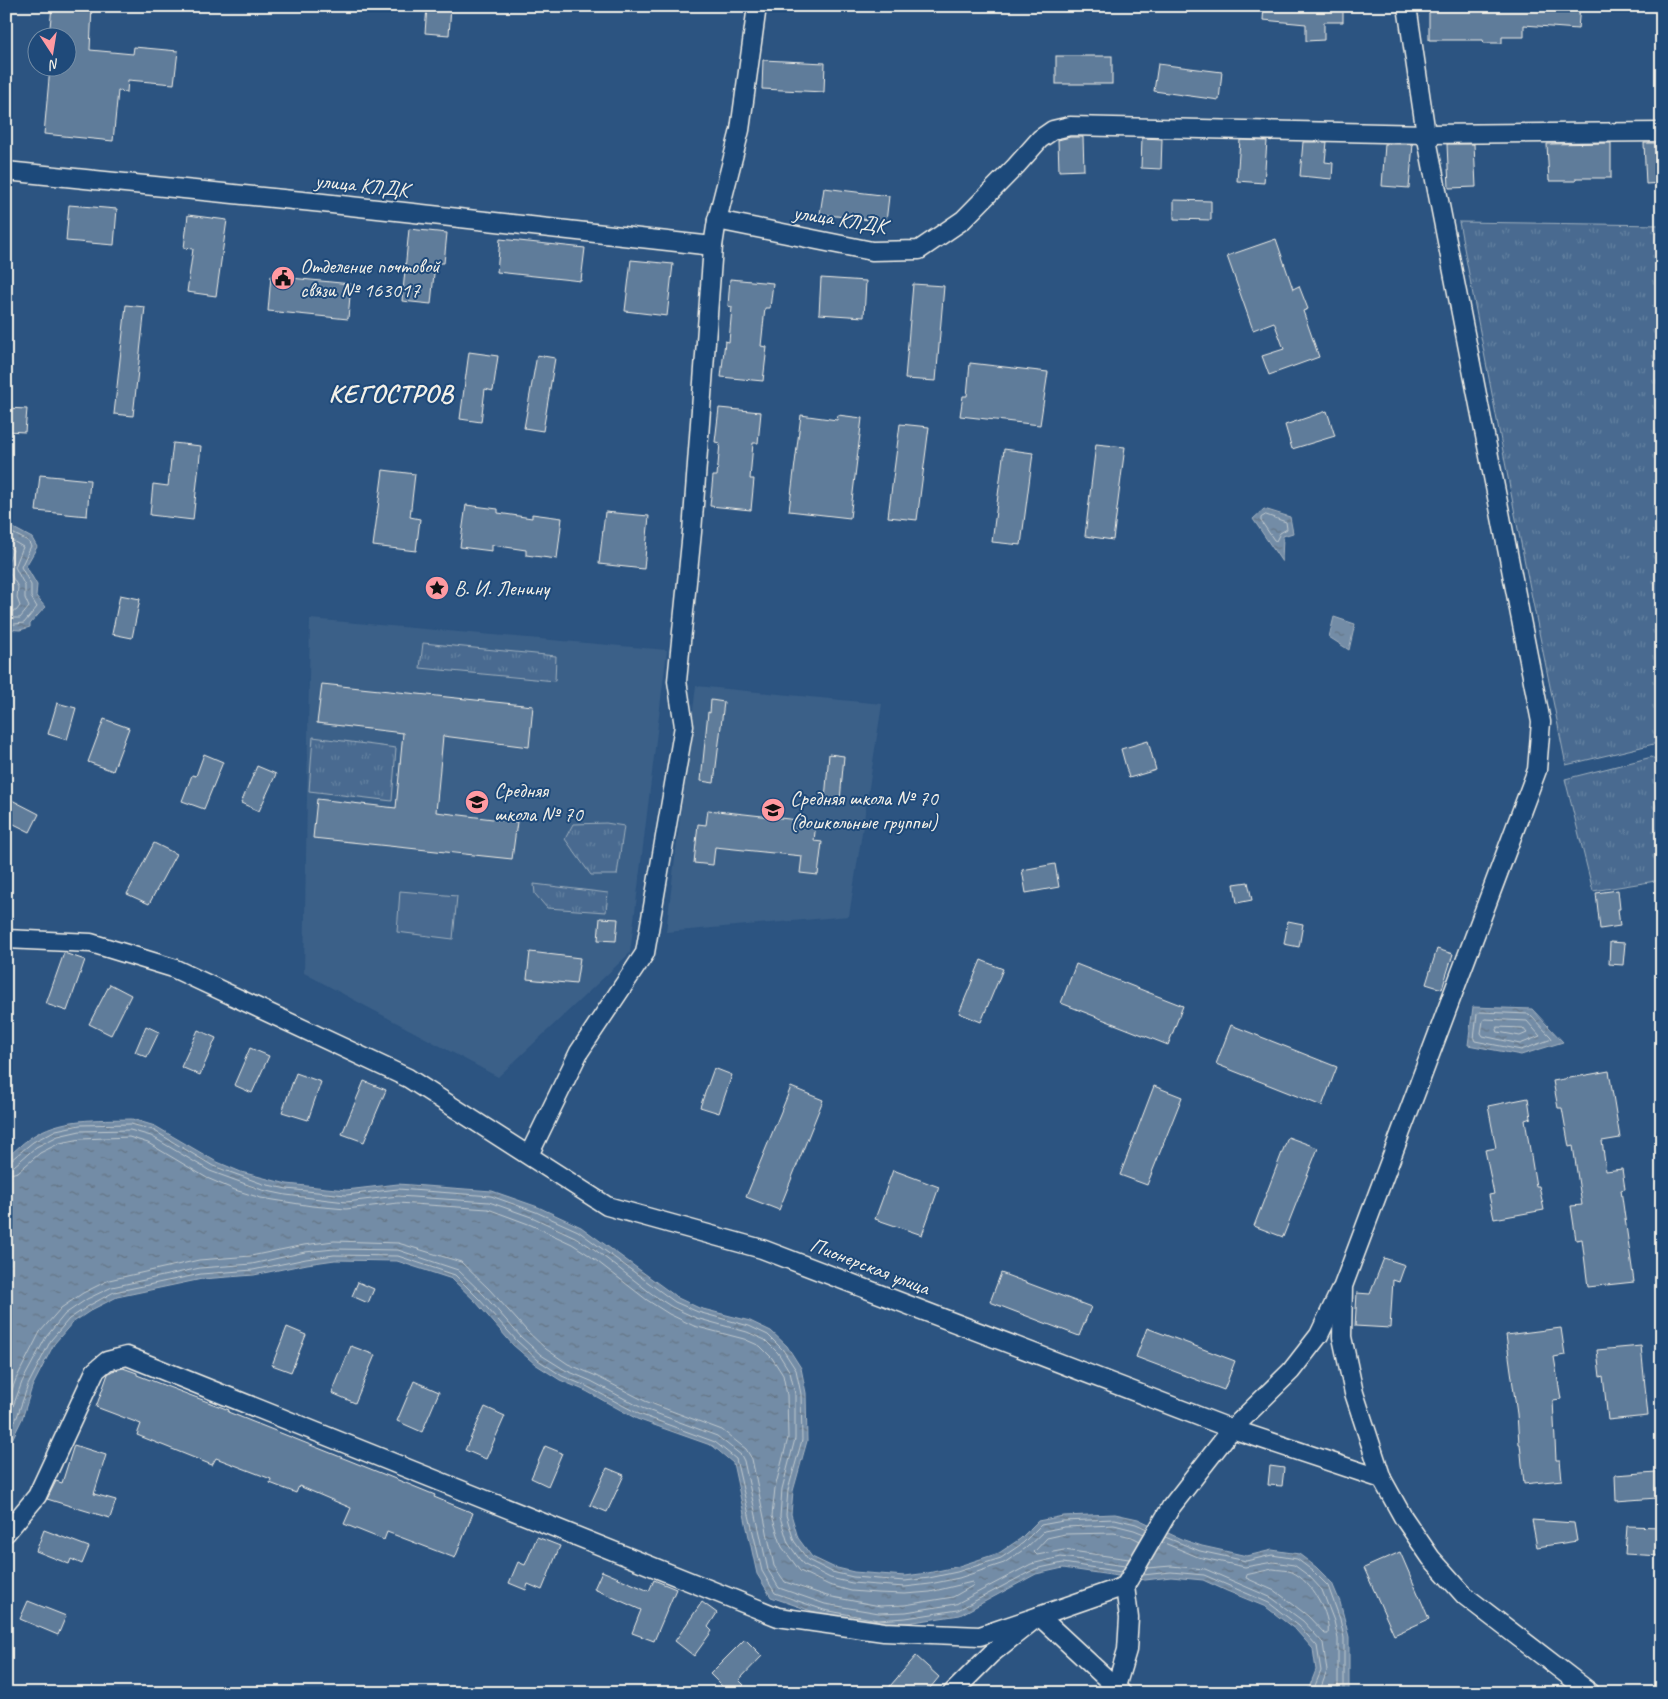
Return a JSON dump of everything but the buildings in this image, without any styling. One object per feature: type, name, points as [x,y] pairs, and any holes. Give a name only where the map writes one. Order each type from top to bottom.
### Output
[{"type":"street","points":[[529,1155],[579,1052],[645,953],[684,726],[677,681],[692,532],[713,246],[717,220],[740,130],[757,6]]},
{"type":"street","points":[[1119,1690],[1127,1650],[1129,1618],[1125,1586],[1171,1506],[1232,1429],[1290,1371],[1319,1335],[1343,1286],[1537,770],[1541,722],[1426,134],[1407,6]]},
{"type":"street","name":"улица КЛДК","points":[[717,220],[872,251],[919,250],[963,220],[1040,139],[1052,130],[1070,126],[1426,134],[1662,132]]},
{"type":"street","name":"улица КЛДК","points":[[6,171],[713,246]]},
{"type":"street","name":"Пионерская улица","points":[[6,939],[91,944],[173,968],[408,1078],[607,1206],[762,1248],[1232,1429],[1382,1479]]},
{"type":"street","points":[[1343,1286],[1342,1337],[1354,1393],[1382,1479],[1403,1517],[1431,1558],[1465,1596],[1591,1693]]},
{"type":"street","points":[[6,1533],[37,1496],[95,1371],[107,1361],[127,1356],[778,1617],[884,1632],[980,1636],[1125,1586]]},
{"type":"street","points":[[1039,1616],[1119,1690]]},
{"type":"street","points":[[952,1693],[991,1654],[1039,1616]]},
{"type":"shaded area","name":"Средняя школа № 70","points":[[310,619],[667,650],[630,953],[498,1077],[304,973]]},
{"type":"shaded area","name":"Средняя школа № 70 (дошкольные группы)","points":[[696,686],[882,704],[849,916],[666,932]]},
{"type":"green space","points":[[1459,222],[1662,225],[1662,742],[1566,765],[1515,514]]},
{"type":"green space","points":[[423,643],[556,656],[555,681],[420,668]]},
{"type":"green space","points":[[313,737],[396,748],[392,801],[309,791]]},
{"type":"green space","points":[[1652,757],[1662,764],[1662,880],[1593,891],[1565,779]]},
{"type":"green space","points":[[606,823],[624,826],[617,875],[591,875],[565,839],[573,824]]},
{"type":"green space","points":[[534,884],[608,893],[606,912],[547,908],[535,894]]},
{"type":"green space","points":[[400,891],[457,896],[453,939],[397,932]]},
{"type":"water","points":[[1264,509],[1290,517],[1293,533],[1283,536],[1282,562],[1253,519]]},
{"type":"water","points":[[6,524],[32,538],[37,547],[26,566],[37,585],[36,596],[45,607],[30,624],[30,627],[20,630],[6,629]]},
{"type":"water","points":[[1334,617],[1355,624],[1349,650],[1329,637]]},
{"type":"water","points":[[1473,1007],[1532,1009],[1563,1042],[1521,1055],[1468,1045]]},
{"type":"water","points":[[132,1119],[155,1126],[215,1161],[241,1172],[287,1184],[346,1190],[398,1184],[492,1191],[538,1207],[581,1227],[678,1298],[699,1308],[750,1321],[771,1331],[787,1346],[801,1368],[806,1393],[807,1441],[793,1491],[791,1514],[798,1538],[812,1557],[833,1567],[854,1572],[905,1576],[928,1573],[956,1567],[999,1553],[1020,1539],[1038,1521],[1063,1516],[1115,1514],[1138,1519],[1181,1539],[1202,1546],[1247,1556],[1272,1550],[1299,1554],[1332,1583],[1340,1602],[1349,1637],[1349,1693],[1307,1693],[1316,1670],[1313,1649],[1296,1630],[1266,1607],[1203,1580],[1171,1577],[1145,1580],[1063,1568],[1036,1574],[960,1615],[907,1623],[878,1625],[823,1615],[771,1597],[757,1574],[733,1463],[713,1446],[637,1419],[586,1391],[560,1380],[535,1364],[513,1345],[476,1302],[452,1279],[397,1261],[335,1260],[254,1275],[202,1279],[117,1297],[93,1309],[72,1323],[54,1344],[32,1387],[22,1419],[6,1452],[6,1158],[30,1138],[54,1126],[79,1121]]},
{"type":"place","name":"Отделение почтовой связи № 163017","points":[[283,278]]},
{"type":"place","name":"В. И. Ленину","points":[[437,588]]},
{"type":"place","name":"Средняя школа № 70","points":[[477,802]]},
{"type":"place","name":"Средняя школа № 70 (дошкольные группы)","points":[[773,810]]},
{"type":"district","name":"КЕГОСТРОВ","points":[[391,393]]}]
